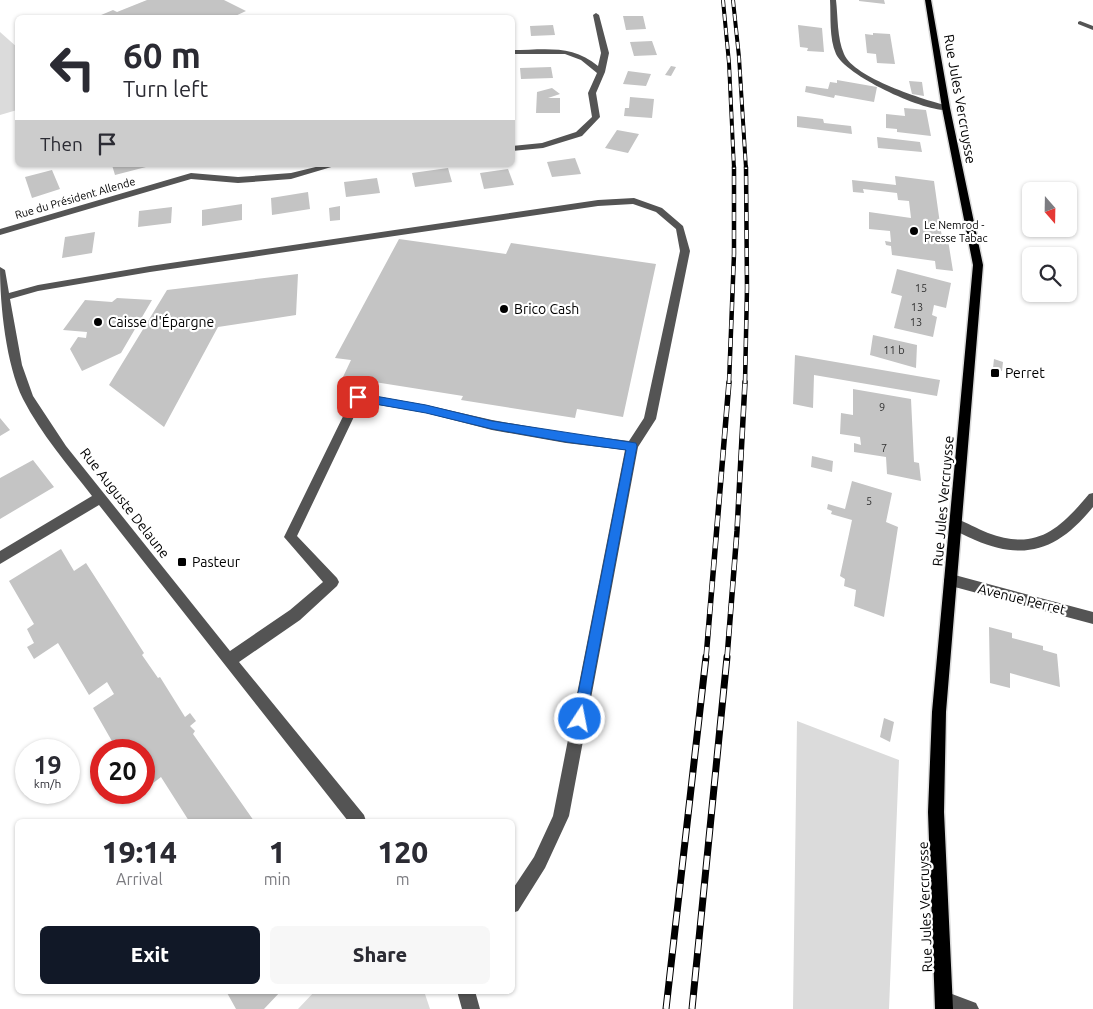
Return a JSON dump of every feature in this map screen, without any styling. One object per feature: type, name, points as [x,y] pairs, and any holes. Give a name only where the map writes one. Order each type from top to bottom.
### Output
[{"type":"main road","name":"Rue Jules Vercruysse","points":[[928,0],[946,108],[978,265],[939,712],[936,812],[944,1004]]},
{"type":"street","points":[[833,0],[840,56],[852,68],[892,90],[946,108]]},
{"type":"street","points":[[515,149],[543,144],[579,134],[596,117],[592,93],[601,72],[605,53],[596,14]]},
{"type":"street","points":[[1080,23],[1093,28]]},
{"type":"street","points":[[515,52],[566,52],[584,58],[601,72]]},
{"type":"street","points":[[188,167],[191,176]]},
{"type":"street","name":"Rue du Président Allende","points":[[0,232],[191,176],[238,180],[291,176],[326,167]]},
{"type":"street","points":[[6,297],[38,288],[160,268],[598,202],[634,201],[659,210],[680,228],[685,251],[650,419],[632,446],[561,816],[547,851],[530,881],[515,901]]},
{"type":"street","name":"Rue Auguste Delaune","points":[[0,270],[17,365],[28,397],[62,449],[356,819]]},
{"type":"street","points":[[229,660],[295,615],[332,582],[290,537],[358,397],[426,409],[492,425],[566,438],[632,446]]},
{"type":"street","points":[[0,558],[101,497]]},
{"type":"street","points":[[956,524],[983,538],[1009,546],[1029,545],[1047,540],[1063,531],[1093,498]]},
{"type":"street","name":"Avenue Perret","points":[[951,580],[1093,618]]},
{"type":"street","points":[[467,994],[471,1009]]},
{"type":"street","points":[[944,1004],[970,1009]]},
{"type":"shaded area","points":[[0,32],[15,45],[15,111],[0,115]]},
{"type":"shaded area","points":[[797,721],[899,760],[889,1009],[793,1009]]},
{"type":"shaded area","points":[[312,994],[425,994],[430,1009],[298,1009]]},
{"type":"building","points":[[147,0],[224,0],[246,11],[237,15],[101,15],[113,10],[117,12]]},
{"type":"building","points":[[884,0],[885,4],[859,1]]},
{"type":"building","points":[[623,16],[643,16],[646,29],[626,30]]},
{"type":"building","points":[[553,25],[555,35],[531,36],[530,26]]},
{"type":"building","points":[[798,25],[822,28],[824,52],[807,51],[808,48],[800,47]]},
{"type":"building","points":[[873,33],[890,34],[895,64],[877,63],[876,54],[867,53],[865,34],[873,35]]},
{"type":"building","points":[[652,41],[657,55],[634,56],[630,42]]},
{"type":"building","points":[[671,66],[676,67],[671,76],[665,75]]},
{"type":"building","points":[[551,67],[553,78],[521,79],[520,68]]},
{"type":"building","points":[[628,71],[651,74],[646,86],[623,84]]},
{"type":"building","points":[[837,80],[877,87],[874,102],[835,95],[834,98],[805,92],[806,86],[828,89],[830,82],[837,83]]},
{"type":"building","points":[[909,81],[922,82],[924,96],[912,94]]},
{"type":"building","points":[[552,88],[560,94],[548,98],[560,98],[560,113],[536,113],[537,92]]},
{"type":"building","points":[[630,97],[654,99],[652,118],[624,116],[625,108],[629,108]]},
{"type":"building","points":[[904,108],[926,110],[931,136],[897,132],[897,129],[886,128],[886,114],[905,116]]},
{"type":"building","points":[[797,116],[823,119],[824,123],[851,126],[852,134],[797,127]]},
{"type":"building","points":[[617,130],[639,134],[628,153],[605,148]]},
{"type":"building","points":[[877,137],[920,142],[922,152],[878,148]]},
{"type":"building","points":[[575,158],[581,174],[552,177],[547,162]]},
{"type":"building","points":[[113,167],[146,167],[115,175]]},
{"type":"building","points":[[448,168],[452,182],[415,187],[412,173]]},
{"type":"building","points":[[508,169],[514,185],[484,189],[480,173]]},
{"type":"building","points":[[52,170],[60,189],[32,198],[25,177]]},
{"type":"building","points":[[895,176],[934,181],[942,238],[948,240],[953,271],[936,269],[935,261],[892,255],[891,246],[886,245],[885,241],[891,242],[890,231],[869,229],[869,212],[911,218],[909,201],[898,200],[897,193],[863,189],[864,193],[853,192],[852,180],[896,185]]},
{"type":"building","points":[[377,178],[380,193],[346,197],[344,182]]},
{"type":"building","points":[[308,192],[310,209],[272,215],[271,198]]},
{"type":"building","points":[[242,204],[242,220],[202,226],[202,210]]},
{"type":"building","points":[[340,206],[340,220],[330,221],[329,208]]},
{"type":"building","points":[[172,207],[171,223],[138,227],[139,211]]},
{"type":"building","points":[[95,232],[92,253],[62,258],[65,237]]},
{"type":"building","name":"Brico Cash","points":[[399,239],[506,254],[511,243],[656,264],[623,417],[577,409],[575,418],[461,400],[463,396],[343,377],[351,360],[335,358]]},
{"type":"building","points":[[897,269],[951,283],[946,308],[934,305],[932,315],[937,317],[933,337],[894,328],[902,296],[891,293]]},
{"type":"building","points":[[298,274],[296,315],[218,327],[164,427],[109,385],[167,290]]},
{"type":"building","points":[[117,298],[152,300],[121,353],[82,371],[70,349],[78,337],[86,338],[87,332],[63,330],[85,300],[112,302]]},
{"type":"building","points":[[873,335],[917,345],[916,368],[870,355]]},
{"type":"building","points":[[795,355],[940,380],[937,396],[814,375],[813,408],[793,404]]},
{"type":"building","points":[[994,359],[1003,362],[1002,371],[993,368]]},
{"type":"building","points":[[853,389],[911,399],[914,462],[919,463],[921,481],[887,474],[886,457],[854,452],[854,443],[861,445],[860,437],[840,434],[841,413],[853,415]]},
{"type":"building","points":[[0,418],[10,430],[0,436]]},
{"type":"building","points":[[812,456],[833,461],[832,472],[811,467]]},
{"type":"building","points":[[33,460],[54,487],[0,519],[0,478]]},
{"type":"building","points":[[852,481],[892,493],[886,522],[898,527],[884,617],[854,606],[856,590],[844,586],[845,579],[840,576],[852,520],[831,514],[832,511],[827,509],[828,504],[845,509]]},
{"type":"building","points":[[61,549],[74,571],[86,563],[144,653],[142,655],[158,678],[160,677],[185,717],[190,713],[196,721],[190,726],[195,731],[193,734],[253,819],[188,819],[161,777],[155,782],[155,739],[111,739],[93,708],[114,694],[107,682],[89,695],[58,643],[34,659],[27,647],[34,643],[27,629],[34,624],[9,581]]},
{"type":"building","points":[[989,627],[1012,633],[1012,638],[1043,646],[1043,650],[1057,654],[1060,687],[1010,673],[1010,688],[990,683]]},
{"type":"building","points":[[884,718],[894,722],[890,742],[880,737]]},
{"type":"building","points":[[228,994],[278,994],[264,1009],[236,1009]]},
{"type":"railway","points":[[723,0],[729,63],[734,169]]},
{"type":"railway","points":[[733,0],[739,57],[746,169]]},
{"type":"railway","points":[[745,383],[747,288],[746,167]]},
{"type":"railway","points":[[729,383],[734,254],[734,169]]},
{"type":"railway","points":[[706,658],[729,382]]},
{"type":"railway","points":[[727,658],[737,531],[745,382]]},
{"type":"railway","points":[[666,1009],[706,657]]},
{"type":"railway","points":[[692,1009],[727,657]]},
{"type":"place","name":"Le Nemrod - Presse Tabac","points":[[914,231]]},
{"type":"place","name":"Brico Cash","points":[[504,309]]},
{"type":"place","name":"Caisse d'Épargne","points":[[98,322]]},
{"type":"place","name":"Perret","points":[[995,373]]},
{"type":"place","name":"Pasteur","points":[[182,562]]},
{"type":"route","points":[[358,397],[426,409],[492,425],[566,438],[632,446],[580,719]]}]
